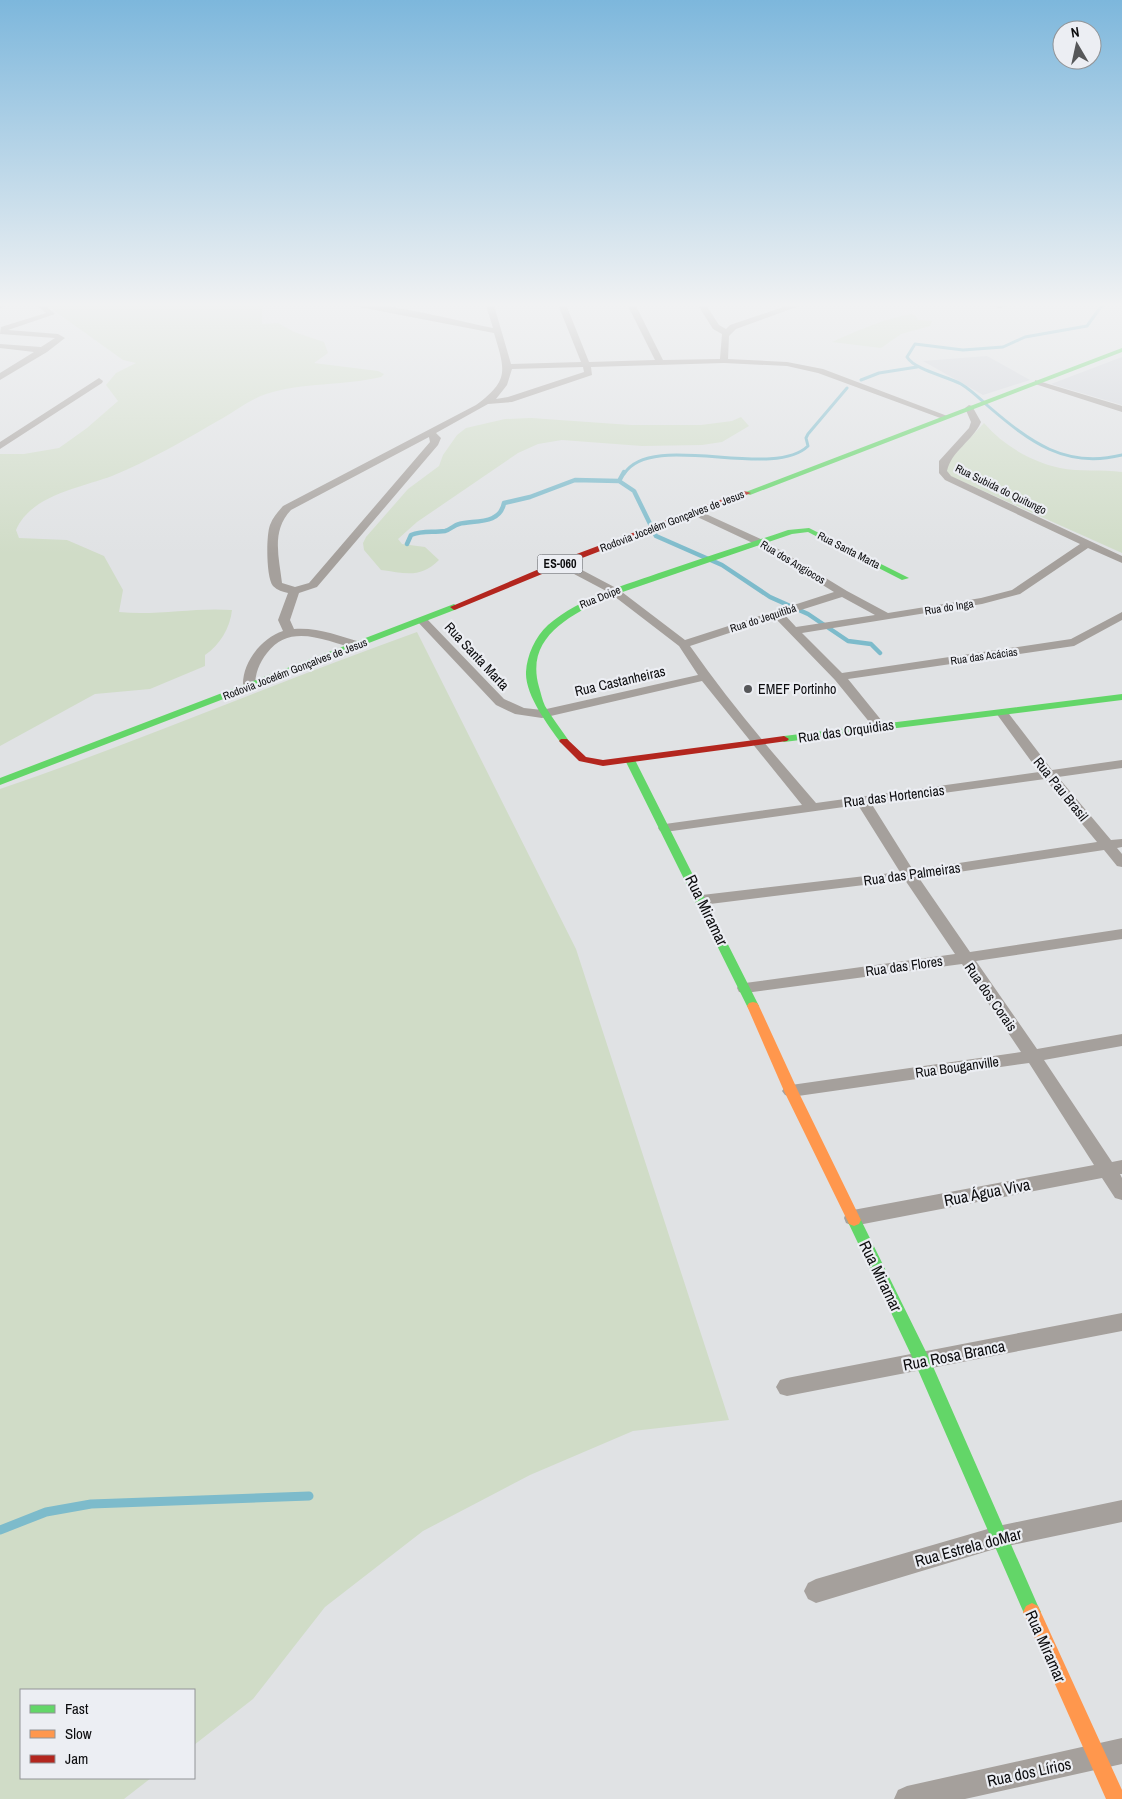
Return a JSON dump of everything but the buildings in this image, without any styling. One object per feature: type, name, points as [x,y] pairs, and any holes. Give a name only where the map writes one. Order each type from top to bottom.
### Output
[{"type":"street","points":[[0,446],[91,386]]},
{"type":"street","points":[[430,433],[436,438],[435,443],[313,585],[294,590],[283,588],[277,584],[272,531],[274,522],[282,512],[293,503],[430,433],[486,402],[503,386]]},
{"type":"street","points":[[486,402],[509,400],[553,386]]},
{"type":"street","points":[[859,386],[946,417]]},
{"type":"street","name":"Rodovia Jocelém Gonçalves de Jesus","points":[[0,782],[422,620],[562,563],[1027,386]]},
{"type":"street","points":[[1050,386],[1122,409]]},
{"type":"street","name":"Rua Subida do Quitungo","points":[[968,408],[976,422],[974,428],[944,461],[942,471],[948,478],[1122,560]]},
{"type":"street","name":"Rua dos Angiocos","points":[[695,512],[761,543],[888,617]]},
{"type":"street","name":"Rua Santa Marta","points":[[791,532],[805,530],[818,534],[905,578]]},
{"type":"street","name":"Rua Doipe","points":[[573,751],[542,714],[531,683],[529,669],[540,636],[570,610],[614,591],[791,532]]},
{"type":"street","name":"Rua do Inga","points":[[794,631],[982,602],[1016,592],[1088,543]]},
{"type":"street","points":[[562,563],[614,591],[683,644],[705,677],[757,743],[811,806]]},
{"type":"street","points":[[290,633],[284,620],[294,590]]},
{"type":"street","name":"Rua do Jequitibá","points":[[683,644],[844,593]]},
{"type":"street","points":[[777,614],[839,677],[880,726]]},
{"type":"street","name":"Rua Santa Marta","points":[[422,620],[500,702],[518,710],[542,714]]},
{"type":"street","name":"Rua das Acácias","points":[[839,677],[1074,642],[1119,620]]},
{"type":"street","points":[[249,686],[248,675],[265,645],[275,638],[290,633],[313,632],[357,645]]},
{"type":"street","name":"Rua Castanheiras","points":[[542,714],[705,677]]},
{"type":"street","name":"Rua das Orquidias","points":[[573,751],[591,762],[630,760],[880,726],[1002,714],[1122,697]]},
{"type":"street","name":"Rua Pau Brasil","points":[[1002,714],[1049,776],[1122,863]]},
{"type":"street","name":"Rua Miramar","points":[[630,760],[745,988],[791,1091],[923,1362],[998,1537],[1116,1799]]},
{"type":"street","name":"Rua das Hortencias","points":[[665,828],[811,806],[1049,776],[1122,764]]},
{"type":"street","name":"Rua dos Corais","points":[[862,800],[909,875],[965,958],[1114,1168],[1122,1193]]},
{"type":"street","name":"Rua das Palmeiras","points":[[702,900],[909,875],[1122,843]]},
{"type":"street","name":"Rua das Flores","points":[[745,988],[1122,934]]},
{"type":"street","name":"Rua Bouganville","points":[[791,1091],[1033,1056],[1122,1040]]},
{"type":"street","name":"Rua Água Viva","points":[[853,1218],[1114,1168]]},
{"type":"street","name":"Rua Rosa Branca","points":[[787,1387],[1122,1322]]},
{"type":"street","name":"Rua Estrela doMar","points":[[816,1591],[998,1537],[1122,1511]]},
{"type":"street","name":"Rua dos Lírios","points":[[907,1799],[1122,1751]]},
{"type":"shaded area","points":[[967,386],[1011,386],[983,395]]},
{"type":"shaded area","points":[[1058,386],[1122,386],[1122,405]]},
{"type":"green space","points":[[107,386],[310,386],[280,390],[260,396],[140,463],[112,476],[58,494],[33,508],[23,518],[16,530],[19,538],[67,540],[104,556],[123,590],[119,612],[232,610],[223,636],[205,655],[205,666],[150,689],[95,694],[0,746],[0,454],[24,454],[59,448],[87,428],[118,401]]},
{"type":"green space","points":[[741,417],[749,426],[722,442],[702,445],[642,446],[562,440],[538,444],[518,453],[417,522],[398,539],[402,544],[425,547],[439,560],[432,566],[412,573],[381,570],[364,550],[363,543],[366,537],[408,489],[439,466],[443,455],[457,435],[466,428],[505,419],[531,418],[631,425],[701,425],[732,421]]},
{"type":"green space","points":[[984,423],[1000,439],[1018,452],[1049,465],[1067,469],[1122,472],[1122,553],[939,471]]},
{"type":"green space","points":[[417,632],[576,949],[729,1420],[633,1431],[530,1475],[423,1531],[325,1607],[253,1699],[195,1744],[195,1689],[20,1689],[20,1779],[150,1779],[124,1799],[0,1799],[0,789],[53,771]]},
{"type":"waterway","points":[[965,386],[1019,431],[1049,449],[1083,458],[1122,455]]},
{"type":"waterway","points":[[624,474],[638,462],[659,456],[685,455],[768,459],[791,455],[808,446],[806,438],[808,434],[847,388]]},
{"type":"waterway","points":[[619,481],[624,472]]},
{"type":"waterway","points":[[407,544],[411,535],[415,533],[445,531],[455,525],[486,520],[497,515],[502,510],[504,503],[530,497],[575,480],[619,481]]},
{"type":"waterway","points":[[619,481],[634,491],[656,536],[722,565],[770,597],[808,614],[848,641],[871,644],[880,653]]},
{"type":"waterway","points":[[0,1530],[46,1512],[91,1504],[309,1496]]},
{"type":"traffic: fast","points":[[747,493],[1028,386]]},
{"type":"traffic: fast","points":[[564,741],[540,704],[531,674],[535,648],[550,628],[573,611],[602,596],[791,532],[809,530],[905,578]]},
{"type":"traffic: fast","points":[[0,782],[454,607]]},
{"type":"traffic: fast","points":[[784,739],[1122,697]]},
{"type":"traffic: fast","points":[[630,760],[753,1006]]},
{"type":"traffic: fast","points":[[854,1220],[923,1362],[1032,1612]]},
{"type":"traffic: slow","points":[[753,1006],[791,1091],[854,1220]]},
{"type":"traffic: slow","points":[[1032,1612],[1116,1799]]},
{"type":"traffic: jam","points":[[454,607],[561,563],[747,493]]},
{"type":"traffic: jam","points":[[564,741],[583,759],[603,763],[784,739]]},
{"type":"place","name":"EMEF Portinho","points":[[748,689]]}]
